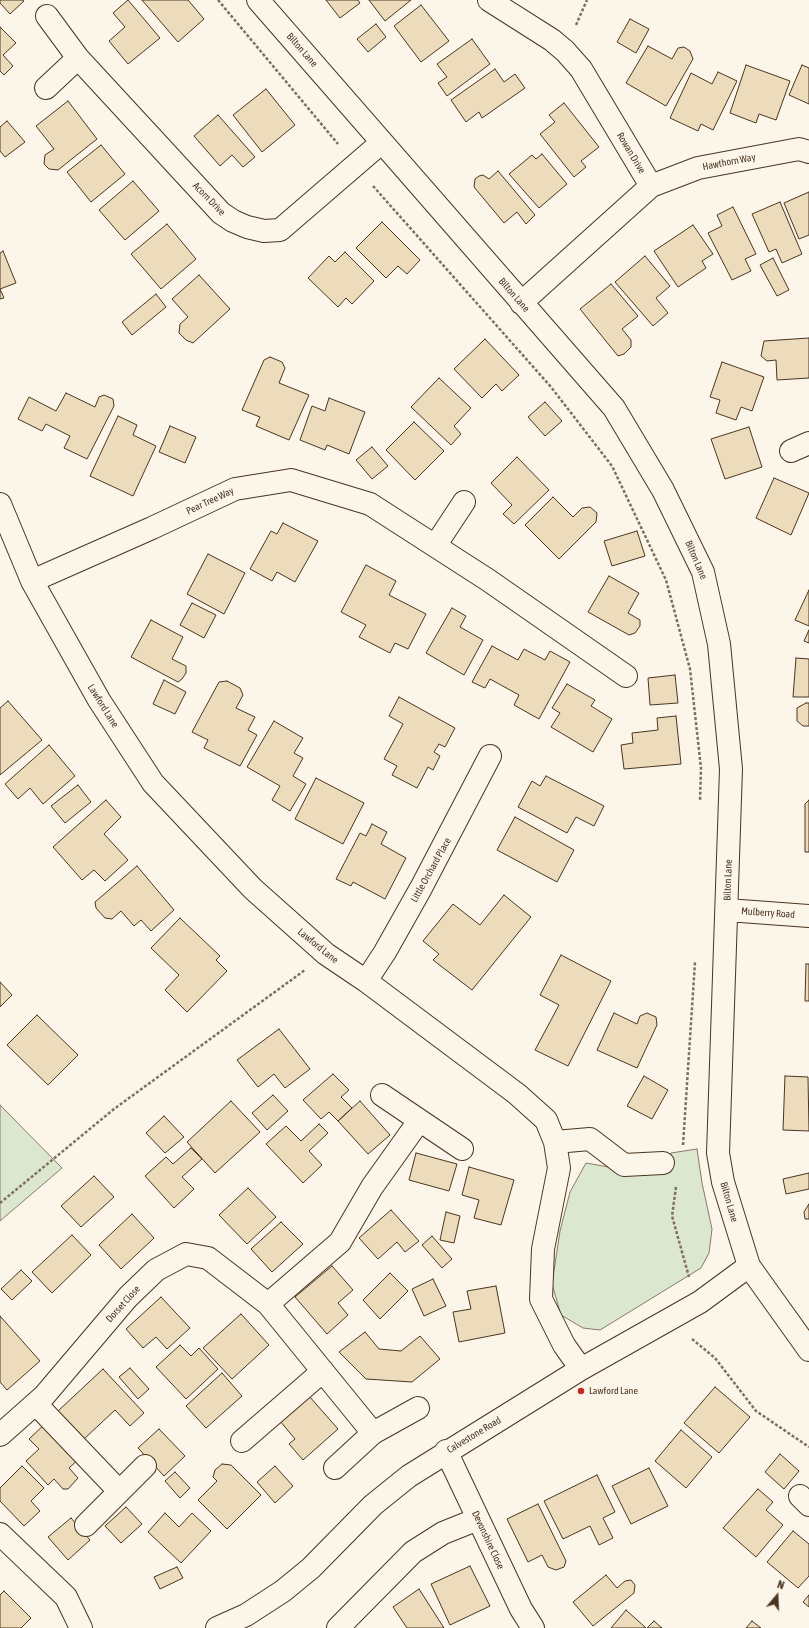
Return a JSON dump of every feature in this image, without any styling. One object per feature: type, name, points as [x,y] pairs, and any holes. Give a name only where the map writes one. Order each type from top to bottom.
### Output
[{"type":"street","name":"Bilton Lane","points":[[258,0],[381,143],[614,408],[663,490],[703,572],[719,644],[731,769],[718,1153],[723,1182],[749,1266]]},
{"type":"street","name":"Rowan Drive","points":[[489,0],[552,40],[565,51],[581,70],[651,186]]},
{"type":"street","name":"Acorn Drive","points":[[47,16],[78,58],[221,213],[233,221],[247,227],[264,231],[280,230],[381,143]]},
{"type":"street","points":[[46,88],[78,58]]},
{"type":"street","name":"Hawthorn Way","points":[[651,186],[698,168],[799,149],[809,152]]},
{"type":"street","points":[[521,302],[651,186]]},
{"type":"street","name":"Pear Tree Way","points":[[32,581],[152,528],[235,489],[291,480],[370,504],[488,580],[626,676]]},
{"type":"street","points":[[435,546],[464,502]]},
{"type":"street","name":"Lawford Lane","points":[[0,504],[32,581],[99,700],[154,783],[253,889],[326,954],[366,981],[517,1094],[546,1120],[555,1142],[559,1168],[543,1249],[541,1299],[564,1345],[582,1369]]},
{"type":"street","name":"Little Orchard Place","points":[[366,981],[386,952],[490,756]]},
{"type":"street","name":"Mulberry Road","points":[[727,910],[809,916]]},
{"type":"street","points":[[382,1095],[419,1121],[462,1148]]},
{"type":"street","points":[[268,1304],[340,1242],[372,1187],[419,1121]]},
{"type":"street","points":[[555,1142],[590,1139],[624,1164],[663,1163]]},
{"type":"street","name":"Dorset Close","points":[[0,1435],[36,1404],[128,1297],[156,1270],[186,1254],[208,1258],[268,1304],[373,1433]]},
{"type":"street","points":[[749,1266],[809,1350]]},
{"type":"street","name":"Calvestone Road","points":[[219,1628],[246,1615],[283,1591],[311,1568],[373,1505],[409,1476],[446,1451],[582,1369],[700,1302],[749,1266]]},
{"type":"street","points":[[242,1441],[323,1371]]},
{"type":"street","points":[[36,1404],[119,1491]]},
{"type":"street","points":[[335,1468],[373,1433],[418,1408]]},
{"type":"street","name":"Devonshire Close","points":[[446,1451],[521,1609],[533,1628]]},
{"type":"street","points":[[86,1525],[145,1466]]},
{"type":"street","points":[[338,1628],[413,1552],[443,1533],[478,1519]]},
{"type":"street","points":[[0,1534],[66,1597],[81,1628]]},
{"type":"path","points":[[0,1203],[114,1109],[326,954]]},
{"type":"path","points":[[715,1358],[756,1411],[809,1447]]},
{"type":"green space","points":[[0,1105],[62,1168],[0,1221]]},
{"type":"green space","points":[[697,1149],[702,1183],[712,1229],[709,1253],[701,1268],[600,1330],[583,1328],[561,1315],[552,1284],[560,1231],[570,1192],[586,1163],[637,1172],[671,1166],[671,1153]]},
{"type":"building","points":[[0,0],[24,1],[10,14],[0,3]]},
{"type":"building","points":[[128,0],[160,38],[128,64],[109,41],[125,27],[113,13]]},
{"type":"building","points":[[142,0],[188,0],[204,19],[178,42]]},
{"type":"building","points":[[326,0],[358,0],[360,3],[340,18]]},
{"type":"building","points":[[369,0],[411,0],[385,21]]},
{"type":"building","points":[[421,5],[449,41],[421,62],[394,26]]},
{"type":"building","points":[[630,19],[649,29],[636,53],[617,42]]},
{"type":"building","points":[[376,24],[386,37],[368,52],[357,39]]},
{"type":"building","points":[[0,27],[16,43],[3,55],[13,66],[4,75],[0,71]]},
{"type":"building","points":[[472,39],[490,64],[447,96],[438,83],[447,77],[437,64]]},
{"type":"building","points":[[648,46],[672,59],[678,48],[684,47],[690,51],[693,59],[666,106],[626,83]]},
{"type":"building","points":[[746,65],[790,81],[776,120],[759,114],[756,123],[730,113]]},
{"type":"building","points":[[802,65],[809,68],[809,104],[789,95]]},
{"type":"building","points":[[495,69],[504,82],[515,74],[525,88],[482,118],[479,112],[466,122],[451,100]]},
{"type":"building","points":[[718,72],[737,81],[713,130],[701,124],[698,131],[670,118],[691,73],[712,84]]},
{"type":"building","points":[[266,89],[295,125],[262,152],[233,115]]},
{"type":"building","points":[[68,101],[97,139],[58,170],[49,169],[44,164],[45,155],[54,149],[36,126]]},
{"type":"building","points":[[564,103],[599,147],[581,161],[586,167],[574,177],[540,134],[555,122],[549,115]]},
{"type":"building","points":[[218,115],[255,157],[243,167],[232,155],[220,166],[194,136]]},
{"type":"building","points":[[7,121],[25,142],[5,157],[0,151],[0,127]]},
{"type":"building","points":[[101,145],[125,174],[91,202],[67,172]]},
{"type":"building","points":[[542,154],[567,184],[539,208],[509,174],[532,155],[536,159]]},
{"type":"building","points":[[498,171],[535,215],[526,224],[517,212],[504,223],[474,187],[475,179],[479,176],[483,175],[489,179]]},
{"type":"building","points":[[133,181],[159,211],[125,240],[99,210]]},
{"type":"building","points":[[809,192],[809,235],[799,239],[784,203]]},
{"type":"building","points":[[780,202],[802,254],[782,263],[776,249],[769,252],[752,214]]},
{"type":"building","points":[[733,207],[756,254],[745,259],[751,271],[732,280],[708,233],[722,226],[717,215]]},
{"type":"building","points":[[382,222],[420,260],[407,274],[398,266],[386,278],[356,248]]},
{"type":"building","points":[[167,224],[196,259],[161,289],[131,254]]},
{"type":"building","points":[[693,225],[713,254],[702,261],[706,268],[678,287],[654,251]]},
{"type":"building","points":[[3,251],[16,283],[0,289],[0,253]]},
{"type":"building","points":[[345,252],[374,281],[352,304],[346,298],[338,307],[308,278],[329,256],[335,262]]},
{"type":"building","points":[[645,256],[670,286],[656,298],[668,313],[653,326],[615,282]]},
{"type":"building","points":[[773,258],[789,290],[777,296],[760,265]]},
{"type":"building","points":[[199,275],[230,309],[193,343],[186,340],[179,333],[180,324],[188,317],[172,299]]},
{"type":"building","points":[[611,284],[638,316],[622,329],[631,340],[631,347],[624,354],[618,356],[580,309]]},
{"type":"building","points":[[0,289],[4,298],[0,299]]},
{"type":"building","points":[[156,294],[166,307],[132,335],[122,322]]},
{"type":"building","points":[[809,338],[809,378],[777,380],[776,360],[767,361],[761,356],[764,341]]},
{"type":"building","points":[[485,339],[519,375],[502,391],[496,384],[482,398],[454,369]]},
{"type":"building","points":[[270,357],[282,362],[285,368],[279,383],[309,395],[289,440],[256,426],[260,417],[242,410],[264,360]]},
{"type":"building","points":[[722,362],[764,377],[752,411],[741,407],[736,420],[716,413],[720,400],[710,397]]},
{"type":"building","points":[[439,378],[471,408],[454,426],[461,434],[451,445],[411,407]]},
{"type":"building","points":[[66,393],[95,407],[99,397],[104,395],[113,399],[114,406],[87,459],[64,448],[70,436],[46,424],[42,431],[18,419],[29,397],[56,411]]},
{"type":"building","points":[[329,398],[365,412],[349,454],[327,445],[325,450],[300,440],[312,406],[325,411]]},
{"type":"building","points":[[545,402],[562,421],[545,436],[528,417]]},
{"type":"building","points":[[118,416],[137,425],[133,435],[156,446],[133,496],[90,476]]},
{"type":"building","points":[[414,422],[444,451],[415,480],[386,450]]},
{"type":"building","points":[[170,426],[196,437],[185,463],[159,452]]},
{"type":"building","points":[[749,427],[762,467],[725,479],[711,439]]},
{"type":"building","points":[[372,447],[388,466],[372,479],[356,460]]},
{"type":"building","points":[[517,457],[549,490],[514,524],[503,514],[512,505],[491,483]]},
{"type":"building","points":[[774,478],[809,493],[791,535],[756,518]]},
{"type":"building","points":[[553,497],[573,517],[582,508],[590,507],[597,513],[596,522],[559,559],[525,525]]},
{"type":"building","points":[[283,523],[318,541],[295,582],[277,572],[272,581],[250,569],[271,531],[277,534]]},
{"type":"building","points":[[637,531],[645,556],[612,566],[604,541]]},
{"type":"building","points":[[208,554],[245,573],[224,614],[187,594]]},
{"type":"building","points":[[366,565],[396,581],[389,595],[426,614],[408,649],[395,643],[390,653],[359,637],[366,625],[341,612]]},
{"type":"building","points":[[609,576],[639,593],[628,613],[640,620],[640,626],[635,633],[629,635],[588,612]]},
{"type":"building","points":[[809,590],[809,626],[795,620]]},
{"type":"building","points":[[192,603],[216,615],[204,638],[180,625]]},
{"type":"building","points":[[452,608],[466,616],[460,627],[483,640],[464,675],[426,653]]},
{"type":"building","points":[[151,620],[183,637],[172,659],[186,666],[186,673],[178,682],[131,657]]},
{"type":"building","points":[[809,630],[809,643],[804,641]]},
{"type":"building","points":[[492,646],[518,660],[524,649],[545,660],[550,651],[570,662],[539,719],[514,705],[519,695],[490,679],[485,688],[472,682]]},
{"type":"building","points":[[796,658],[809,659],[809,697],[793,697]]},
{"type":"building","points":[[675,675],[678,703],[650,705],[648,678]]},
{"type":"building","points":[[164,680],[186,692],[175,714],[153,704]]},
{"type":"building","points":[[227,681],[240,688],[243,695],[236,708],[255,717],[248,730],[257,735],[240,766],[204,748],[208,740],[192,732],[219,682]]},
{"type":"building","points":[[567,684],[595,700],[591,706],[612,719],[593,752],[551,727],[560,713],[552,708]]},
{"type":"building","points":[[399,697],[455,728],[445,747],[439,744],[434,752],[440,756],[433,770],[428,767],[417,788],[392,775],[397,766],[384,759],[403,724],[389,716]]},
{"type":"building","points":[[8,701],[42,740],[0,775],[0,708]]},
{"type":"building","points":[[809,703],[809,726],[803,726],[797,721],[797,708]]},
{"type":"building","points":[[676,716],[681,764],[624,769],[621,745],[633,743],[632,733],[658,730],[657,718]]},
{"type":"building","points":[[274,721],[303,738],[294,753],[303,758],[293,776],[306,784],[290,811],[272,800],[280,786],[247,767]]},
{"type":"building","points":[[49,745],[75,776],[43,804],[30,788],[18,799],[5,784]]},
{"type":"building","points":[[546,776],[604,806],[594,826],[576,817],[567,833],[518,807],[532,781],[540,786]]},
{"type":"building","points":[[316,778],[364,803],[343,844],[295,819]]},
{"type":"building","points":[[78,785],[91,802],[65,823],[51,806]]},
{"type":"building","points":[[106,800],[121,817],[104,834],[128,860],[105,881],[94,870],[82,880],[53,847]]},
{"type":"building","points":[[809,800],[809,852],[805,852],[805,804]]},
{"type":"building","points":[[515,817],[574,850],[557,882],[497,850]]},
{"type":"building","points":[[372,824],[387,832],[381,844],[406,858],[385,899],[353,882],[351,886],[336,879],[360,833],[366,836]]},
{"type":"building","points":[[137,866],[174,910],[151,931],[141,920],[134,926],[121,911],[112,919],[105,918],[96,908],[95,902]]},
{"type":"building","points":[[504,895],[531,917],[472,990],[433,960],[439,954],[423,941],[453,904],[480,925]]},
{"type":"building","points":[[180,918],[220,956],[216,960],[227,971],[187,1012],[165,990],[179,975],[151,948]]},
{"type":"building","points":[[561,955],[611,981],[568,1066],[535,1050],[559,1005],[540,995]]},
{"type":"building","points":[[806,964],[809,964],[809,1001],[805,1001]]},
{"type":"building","points":[[0,982],[12,995],[0,1007]]},
{"type":"building","points":[[614,1013],[637,1024],[640,1016],[647,1013],[656,1017],[657,1025],[637,1068],[597,1050]]},
{"type":"building","points":[[37,1015],[78,1055],[48,1085],[7,1045]]},
{"type":"building","points":[[279,1029],[310,1069],[285,1088],[274,1074],[258,1087],[237,1060]]},
{"type":"building","points":[[333,1074],[349,1090],[341,1097],[352,1108],[338,1121],[329,1112],[321,1119],[303,1100]]},
{"type":"building","points":[[644,1076],[668,1090],[652,1119],[627,1106]]},
{"type":"building","points":[[785,1076],[808,1077],[809,1131],[783,1130]]},
{"type":"building","points":[[273,1095],[288,1111],[267,1130],[252,1113]]},
{"type":"building","points":[[231,1101],[260,1132],[215,1173],[187,1142]]},
{"type":"building","points":[[360,1101],[390,1135],[368,1154],[338,1121]]},
{"type":"building","points":[[164,1116],[184,1137],[165,1153],[146,1133]]},
{"type":"building","points":[[319,1124],[328,1133],[309,1151],[322,1165],[303,1183],[266,1144],[286,1126],[301,1141]]},
{"type":"building","points":[[191,1148],[202,1159],[182,1177],[194,1189],[174,1208],[145,1176],[166,1157],[173,1164]]},
{"type":"building","points":[[416,1153],[457,1164],[449,1191],[409,1180]]},
{"type":"building","points":[[469,1167],[514,1180],[501,1225],[474,1218],[479,1200],[462,1195]]},
{"type":"building","points":[[809,1173],[809,1189],[786,1194],[783,1179]]},
{"type":"building","points":[[94,1176],[114,1197],[81,1227],[61,1206]]},
{"type":"building","points":[[248,1188],[276,1217],[247,1244],[219,1215]]},
{"type":"building","points":[[809,1204],[809,1219],[805,1219],[804,1212]]},
{"type":"building","points":[[391,1210],[419,1241],[405,1252],[397,1242],[378,1259],[359,1238]]},
{"type":"building","points":[[446,1212],[460,1216],[454,1243],[440,1240]]},
{"type":"building","points":[[132,1214],[154,1238],[121,1269],[99,1245]]},
{"type":"building","points":[[281,1222],[303,1244],[272,1272],[251,1249]]},
{"type":"building","points":[[72,1235],[91,1255],[52,1293],[32,1272]]},
{"type":"building","points":[[432,1236],[452,1259],[442,1268],[422,1245]]},
{"type":"building","points":[[332,1266],[353,1290],[338,1303],[348,1315],[327,1334],[295,1297]]},
{"type":"building","points":[[21,1270],[32,1281],[12,1300],[1,1289]]},
{"type":"building","points":[[390,1273],[408,1291],[380,1319],[363,1300]]},
{"type":"building","points":[[433,1279],[446,1306],[424,1316],[412,1289]]},
{"type":"building","points":[[496,1286],[505,1333],[459,1342],[453,1312],[471,1309],[467,1291]]},
{"type":"building","points":[[161,1297],[190,1328],[167,1349],[156,1337],[143,1348],[126,1329]]},
{"type":"building","points":[[241,1314],[269,1345],[232,1379],[203,1348]]},
{"type":"building","points":[[0,1316],[40,1361],[7,1390],[0,1382]]},
{"type":"building","points":[[365,1332],[379,1349],[401,1351],[420,1336],[440,1359],[412,1382],[366,1379],[339,1352]]},
{"type":"building","points":[[180,1345],[191,1356],[199,1348],[218,1369],[186,1399],[156,1367]]},
{"type":"building","points":[[130,1368],[149,1389],[138,1399],[119,1377]]},
{"type":"building","points":[[103,1369],[144,1413],[130,1426],[115,1410],[84,1439],[58,1411]]},
{"type":"building","points":[[222,1373],[242,1396],[206,1428],[186,1406]]},
{"type":"building","points":[[715,1387],[750,1417],[719,1453],[684,1423]]},
{"type":"building","points":[[309,1396],[338,1429],[303,1460],[289,1444],[295,1439],[280,1421]]},
{"type":"building","points":[[46,1423],[79,1459],[69,1468],[78,1478],[68,1489],[63,1489],[54,1479],[48,1485],[26,1461],[39,1449],[29,1439]]},
{"type":"building","points":[[159,1429],[185,1456],[164,1476],[138,1448]]},
{"type":"building","points":[[681,1430],[712,1457],[686,1488],[655,1461]]},
{"type":"building","points":[[780,1454],[799,1471],[784,1489],[765,1472]]},
{"type":"building","points":[[222,1464],[231,1465],[261,1495],[227,1529],[198,1500],[217,1481],[213,1477],[215,1470]]},
{"type":"building","points":[[22,1466],[44,1488],[31,1501],[40,1511],[24,1526],[0,1501],[0,1488]]},
{"type":"building","points":[[275,1466],[293,1486],[275,1503],[257,1482]]},
{"type":"building","points":[[649,1468],[668,1506],[631,1524],[612,1486]]},
{"type":"building","points":[[175,1472],[190,1488],[180,1498],[165,1481]]},
{"type":"building","points":[[597,1475],[615,1512],[603,1518],[613,1538],[599,1545],[590,1526],[563,1539],[544,1501]]},
{"type":"building","points":[[758,1489],[773,1502],[766,1510],[783,1525],[756,1557],[723,1528]]},
{"type":"building","points":[[538,1504],[566,1561],[564,1567],[556,1570],[548,1567],[542,1555],[528,1562],[507,1519]]},
{"type":"building","points":[[126,1507],[142,1524],[121,1543],[105,1526]]},
{"type":"building","points":[[165,1513],[179,1527],[192,1513],[211,1531],[181,1563],[148,1532]]},
{"type":"building","points":[[71,1518],[90,1540],[68,1560],[48,1537]]},
{"type":"building","points":[[793,1531],[809,1544],[809,1576],[798,1588],[767,1562]]},
{"type":"building","points":[[470,1566],[490,1606],[450,1625],[431,1584]]},
{"type":"building","points":[[177,1567],[183,1578],[160,1589],[154,1577]]},
{"type":"building","points":[[606,1575],[617,1588],[625,1581],[631,1580],[635,1585],[634,1593],[593,1626],[573,1602]]},
{"type":"building","points":[[419,1589],[444,1628],[407,1628],[393,1607]]},
{"type":"building","points":[[4,1591],[31,1618],[21,1628],[0,1628],[0,1595]]},
{"type":"building","points":[[809,1595],[809,1607],[803,1602]]},
{"type":"building","points":[[626,1610],[646,1628],[611,1628]]},
{"type":"building","points":[[654,1621],[662,1628],[647,1628]]},
{"type":"building","points":[[752,1621],[761,1628],[746,1628]]},
{"type":"place","name":"Lawford Lane","points":[[581,1391]]}]
